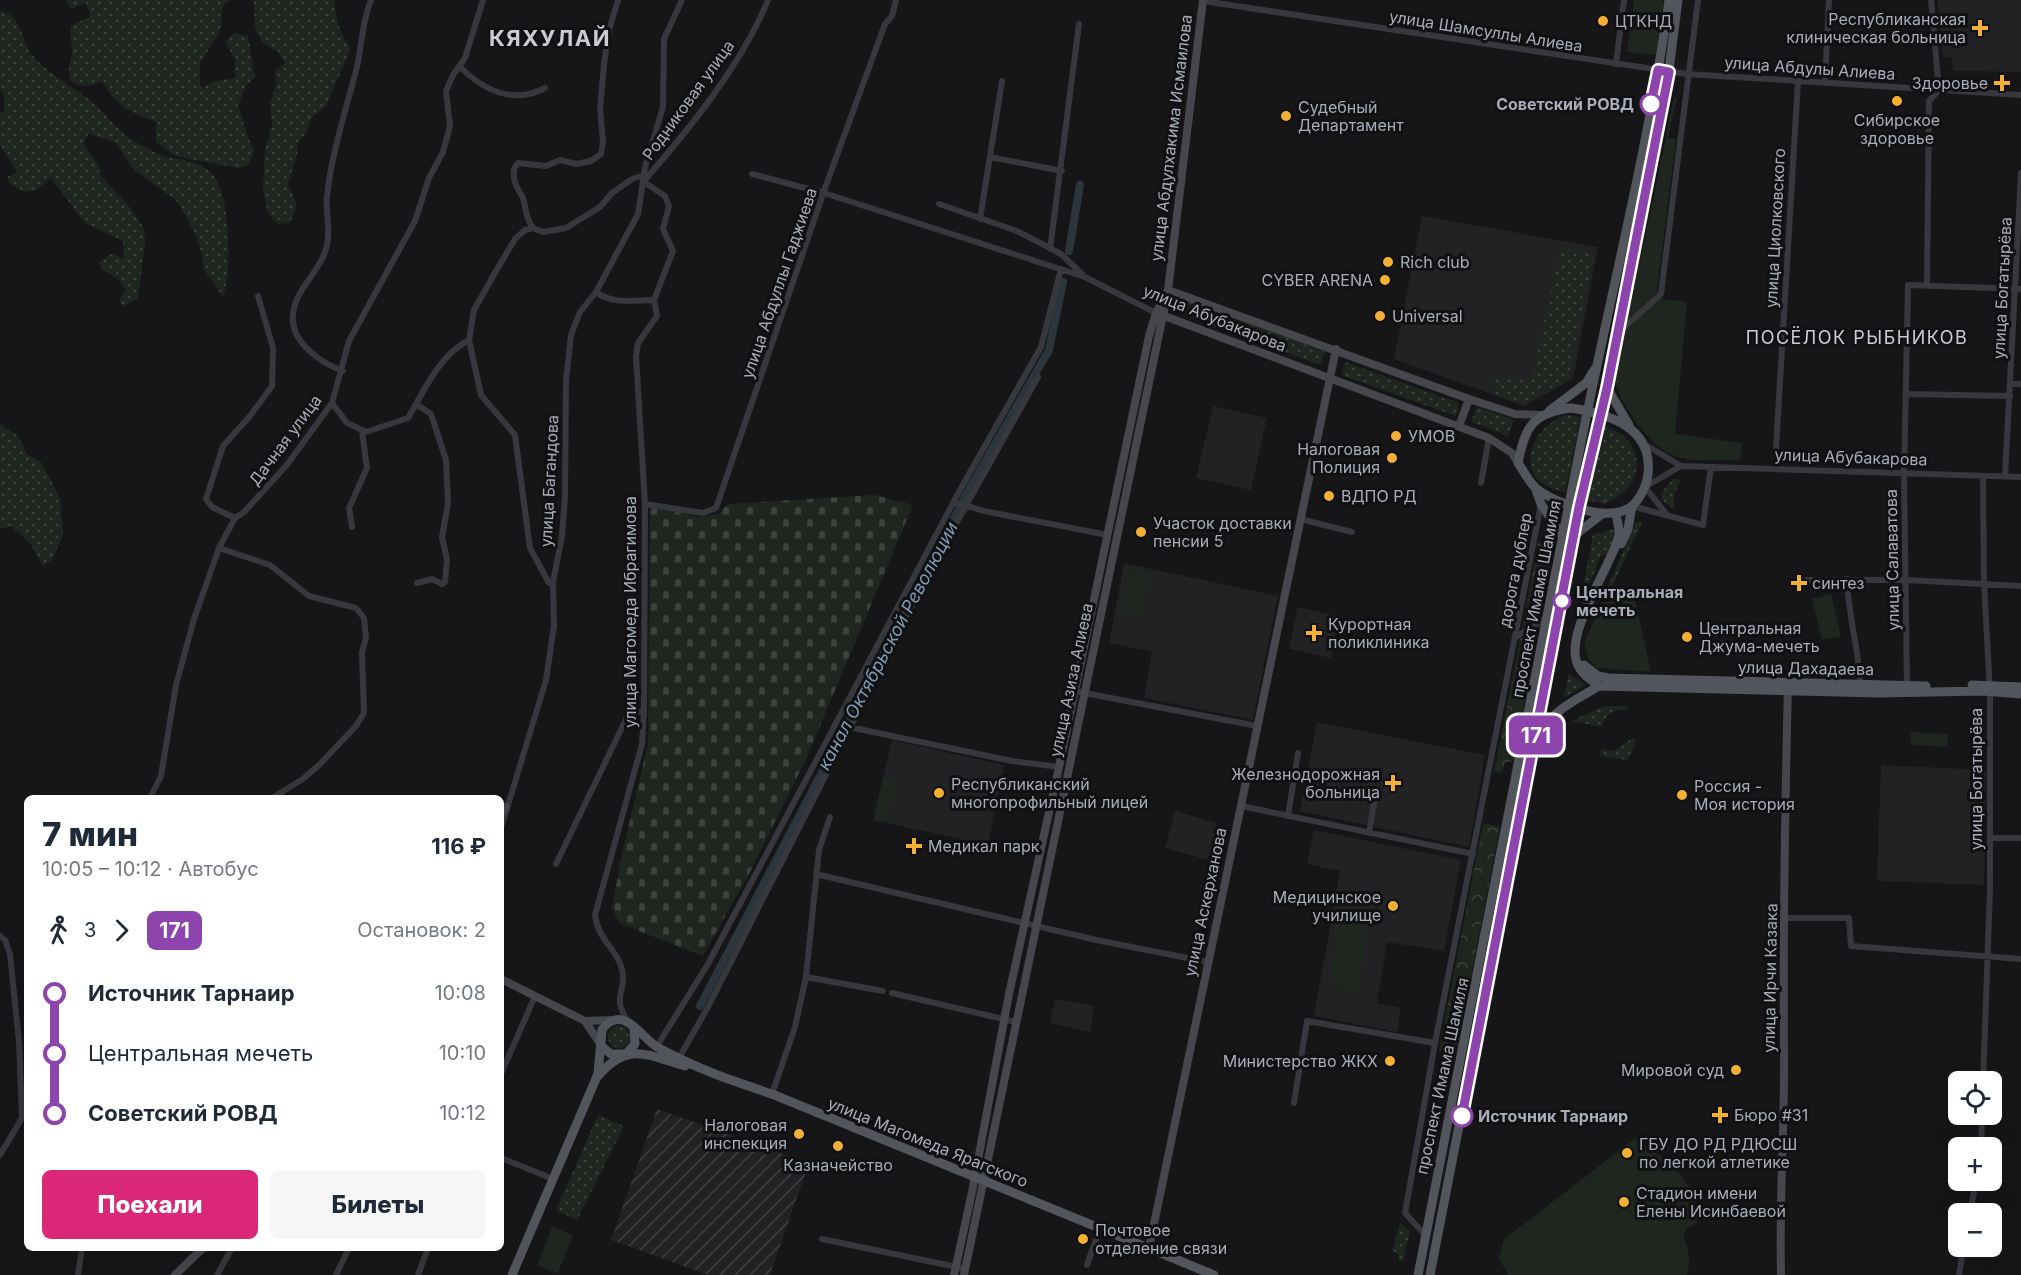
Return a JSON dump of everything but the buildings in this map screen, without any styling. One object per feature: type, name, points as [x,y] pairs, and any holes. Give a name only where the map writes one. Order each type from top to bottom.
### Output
[{"type":"main road","name":"проспект Имама Шамиля","points":[[1430,1275],[1575,535],[1574,506],[1587,411],[1658,70],[1669,0]]},
{"type":"main road","name":"проспект Имама Шамиля","points":[[1418,1275],[1563,537],[1607,388],[1669,72],[1678,0]]},
{"type":"main road","name":"улица Абдулхакима Исмаилова","points":[[1160,315],[1168,290],[1203,1]]},
{"type":"main road","name":"улица Абубакарова","points":[[1168,290],[1336,349],[1383,370],[1515,414],[1545,413],[1571,408],[1617,419],[1630,427],[1643,443]]},
{"type":"main road","name":"улица Абубакарова","points":[[1160,315],[1489,438],[1512,453],[1535,487],[1574,506],[1602,514],[1616,513],[1632,506]]},
{"type":"main road","name":"улица Азиза Алиева","points":[[955,1271],[1024,923],[1108,535],[1160,315]]},
{"type":"main road","name":"улица Азиза Алиева","points":[[965,1272],[1160,315]]},
{"type":"main road","name":"улица Аскерханова","points":[[1149,1248],[1336,349]]},
{"type":"main road","points":[[1518,463],[1524,435],[1545,413],[1586,382],[1597,366]]},
{"type":"main road","points":[[1607,388],[1630,427]]},
{"type":"main road","points":[[1459,426],[1469,399]]},
{"type":"main road","points":[[1632,506],[1645,487],[1649,463],[1643,443]]},
{"type":"main road","points":[[1535,487],[1542,504],[1563,537]]},
{"type":"main road","name":"улица Дахадаева","points":[[1632,506],[1628,529],[1580,639],[1581,661],[1589,671],[1608,678],[1788,686],[2021,687]]},
{"type":"main road","points":[[1533,754],[1545,724],[1563,708],[1599,686],[1583,674],[1576,663],[1575,647],[1592,595],[1620,534],[1616,513]]},
{"type":"main road","points":[[1575,535],[1602,514]]},
{"type":"main road","name":"улица Дахадаева","points":[[1599,686],[1788,686]]},
{"type":"main road","name":"улица Ирчи Казака","points":[[1780,1275],[1778,1236],[1784,1048],[1788,686]]},
{"type":"main road","name":"улица Дахадаева","points":[[1990,688],[2021,694]]},
{"type":"main road","points":[[504,980],[585,1020],[612,1020],[631,1026],[635,1044],[599,1075],[553,1179]]},
{"type":"main road","points":[[585,1020],[601,1046],[611,1054],[644,1053],[702,1071]]},
{"type":"main road","points":[[512,1275],[598,1074],[602,1030],[612,1020]]},
{"type":"main road","name":"улица Магомеда Ярагского","points":[[631,1026],[657,1046],[702,1071],[772,1094],[1214,1275]]},
{"type":"main road","points":[[175,1275],[194,1252]]},
{"type":"street","points":[[343,371],[313,354],[302,342],[292,324],[293,305],[326,252],[330,234],[326,208],[330,168],[347,110],[362,32],[371,0]]},
{"type":"street","name":"Дачная улица","points":[[152,795],[161,776],[176,685],[194,619],[219,548],[235,518],[244,512],[286,466],[332,404],[343,371],[349,341],[416,221],[429,178],[443,152],[450,126],[446,92],[465,58],[483,0]]},
{"type":"street","points":[[532,228],[524,214],[524,199],[514,184],[514,169],[519,163],[546,166],[560,160],[576,164],[591,161],[601,154],[603,142],[600,110],[604,63],[618,0]]},
{"type":"street","name":"улица Багандова","points":[[504,810],[522,767],[546,680],[554,626],[553,582],[564,516],[568,350],[580,312],[596,292],[639,214],[644,178],[663,107],[664,39],[682,0]]},
{"type":"street","name":"Родниковая улица","points":[[644,178],[676,145],[731,69],[768,0]]},
{"type":"street","name":"улица Абдуллы Гаджиева","points":[[645,504],[703,513],[716,508],[824,194],[896,0]]},
{"type":"street","points":[[1616,64],[1624,0]]},
{"type":"street","points":[[1617,334],[1660,294],[1698,0]]},
{"type":"street","points":[[1825,83],[1829,0]]},
{"type":"street","points":[[1931,0],[1939,90],[1929,100],[1928,285],[2018,288]]},
{"type":"street","name":"улица Шамсуллы Алиева","points":[[1203,1],[1669,72]]},
{"type":"street","points":[[1050,249],[1062,171],[1079,24]]},
{"type":"street","points":[[459,66],[483,87],[499,93],[524,97],[545,88]]},
{"type":"street","name":"улица Абдулы Алиева","points":[[1669,72],[2021,95]]},
{"type":"street","points":[[980,219],[1002,81]]},
{"type":"street","name":"улица Циолковского","points":[[1776,448],[1797,81]]},
{"type":"street","points":[[990,157],[1062,171]]},
{"type":"street","name":"улица Богатырёва","points":[[2005,476],[2018,288],[2021,173]]},
{"type":"street","name":"улица Абубакарова","points":[[752,174],[824,194],[1085,277],[1160,315]]},
{"type":"street","points":[[553,582],[549,584],[530,548],[515,435],[481,395],[469,340],[474,310],[514,239],[525,230],[532,228],[543,232],[566,228],[600,207],[612,193],[632,179],[644,178]]},
{"type":"street","name":"улица Магомеда Ибрагимова","points":[[631,1026],[618,1003],[623,976],[621,966],[600,935],[595,915],[642,744],[645,504],[636,356],[638,343],[657,316],[654,300],[673,250],[663,229],[669,207],[664,196],[644,178]]},
{"type":"street","points":[[939,204],[1017,231],[1061,254],[1085,277]]},
{"type":"street","points":[[657,1046],[708,964],[954,502],[1041,348],[1061,269]]},
{"type":"street","name":"улица Салаватова","points":[[1907,688],[1904,475],[1908,285],[1928,285]]},
{"type":"street","points":[[596,292],[620,301],[654,300]]},
{"type":"street","points":[[235,518],[212,507],[206,499],[223,446],[250,416],[272,386],[273,348],[258,296]]},
{"type":"street","points":[[332,404],[347,423],[362,430],[376,430],[408,418],[456,346],[469,340]]},
{"type":"street","points":[[679,1058],[708,1007],[849,727],[966,506],[1038,377]]},
{"type":"street","points":[[2011,384],[2021,384]]},
{"type":"street","points":[[1907,394],[2010,396]]},
{"type":"street","points":[[416,404],[431,414],[435,423],[446,460],[449,489],[441,537],[447,560],[445,582],[442,584],[432,579],[417,583]]},
{"type":"street","points":[[352,527],[349,508],[367,468],[362,430]]},
{"type":"street","points":[[1481,483],[1489,438]]},
{"type":"street","name":"улица Абубакарова","points":[[1643,443],[1681,466],[2021,477]]},
{"type":"street","points":[[1667,514],[1645,487],[1681,466]]},
{"type":"street","points":[[1632,506],[1703,525],[1712,467]]},
{"type":"street","name":"улица Богатырёва","points":[[1983,476],[1984,584],[1990,688],[1988,956],[1983,1071]]},
{"type":"street","points":[[954,502],[1108,535]]},
{"type":"street","name":"дорога дублер","points":[[1425,1236],[1406,1213],[1436,1043],[1542,504]]},
{"type":"street","points":[[1300,519],[1352,532]]},
{"type":"street","points":[[219,548],[270,565],[309,596],[356,608],[364,618],[366,638],[362,652],[362,668],[365,683],[364,713],[356,726],[326,759],[303,779],[277,795]]},
{"type":"street","points":[[1847,579],[1848,607],[1858,654],[1860,688]]},
{"type":"street","points":[[1807,580],[1906,580],[2021,586]]},
{"type":"street","points":[[1515,639],[1549,616]]},
{"type":"street","points":[[1074,691],[1257,726]]},
{"type":"street","points":[[844,708],[856,715]]},
{"type":"street","points":[[556,864],[630,711],[644,712]]},
{"type":"street","points":[[849,727],[1059,768]]},
{"type":"street","points":[[1288,816],[1298,753]]},
{"type":"street","points":[[1369,832],[1376,791]]},
{"type":"street","points":[[1241,806],[1473,854]]},
{"type":"street","points":[[772,1094],[795,1027],[806,977],[819,850],[830,817]]},
{"type":"street","points":[[1990,838],[2021,838]]},
{"type":"street","points":[[816,874],[1036,926],[1208,962]]},
{"type":"street","points":[[1784,918],[1850,918],[1851,946],[1930,954],[2021,959]]},
{"type":"street","points":[[0,936],[5,940],[10,954],[19,1042],[22,1118]]},
{"type":"street","points":[[806,977],[883,991]]},
{"type":"street","points":[[892,993],[1016,1022]]},
{"type":"street","points":[[504,1067],[535,996]]},
{"type":"street","points":[[1294,1103],[1307,1021],[1436,1043]]},
{"type":"street","points":[[0,1155],[24,1115]]},
{"type":"street","points":[[504,1159],[553,1179]]},
{"type":"street","points":[[1087,1265],[1100,1228]]},
{"type":"street","points":[[822,1239],[965,1272]]},
{"type":"street","points":[[78,1275],[82,1251]]},
{"type":"street","points":[[217,1275],[230,1251]]},
{"type":"street","points":[[336,1275],[348,1251]]},
{"type":"street","points":[[418,1275],[427,1251]]},
{"type":"street","points":[[1959,1275],[1962,1257]]},
{"type":"shaded area","name":"Республиканская клиническая больница","points":[[1937,0],[2021,0],[2021,72],[1953,71],[1951,57],[1943,57]]},
{"type":"shaded area","points":[[1422,216],[1598,247],[1573,379],[1524,406],[1394,359]]},
{"type":"shaded area","points":[[1213,406],[1267,418],[1251,490],[1196,478]]},
{"type":"shaded area","points":[[1124,563],[1278,596],[1253,720],[1144,698],[1152,652],[1109,643]]},
{"type":"shaded area","name":"Курортная поликлиника","points":[[1298,607],[1339,616],[1331,658],[1289,649]]},
{"type":"shaded area","name":"Железнодорожная больница","points":[[1317,722],[1485,755],[1469,847],[1300,811]]},
{"type":"shaded area","name":"Республиканский многопрофильный лицей","points":[[892,740],[1004,765],[988,845],[873,820]]},
{"type":"shaded area","points":[[1881,765],[1986,770],[1984,885],[1877,881]]},
{"type":"shaded area","points":[[1175,811],[1217,823],[1208,860],[1165,848]]},
{"type":"shaded area","name":"Медицинское училище","points":[[1314,830],[1461,860],[1444,951],[1387,942],[1377,1003],[1401,1008],[1397,1032],[1314,1016],[1340,871],[1307,864]]},
{"type":"shaded area","points":[[1055,999],[1094,1006],[1090,1032],[1050,1023]]},
{"type":"shaded area","points":[[657,1109],[809,1163],[770,1275],[708,1275],[611,1240]]},
{"type":"green space","points":[[66,0],[230,0],[223,5],[220,32],[200,63],[200,84],[203,88],[212,82],[235,78],[235,60],[226,42],[233,33],[248,36],[255,77],[245,87],[238,106],[254,152],[248,165],[238,168],[175,156],[156,142],[156,122],[124,107],[113,97],[102,81],[86,86],[71,81],[69,69],[72,51],[71,26],[89,17],[90,12],[85,3],[71,9]]},
{"type":"green space","points":[[254,0],[335,0],[338,24],[350,50],[326,106],[312,117],[307,132],[297,143],[298,151],[288,184],[297,205],[290,223],[278,224],[268,214],[263,188],[265,150],[272,125],[270,103],[276,85],[275,71],[285,63],[278,52],[264,43],[258,35]]},
{"type":"green space","points":[[1634,0],[1664,0],[1656,55],[1627,52]]},
{"type":"green space","points":[[0,10],[7,13],[17,23],[29,50],[39,62],[91,101],[126,136],[159,154],[195,163],[211,173],[221,191],[227,221],[228,272],[223,297],[203,268],[202,254],[194,231],[177,201],[133,169],[116,143],[88,134],[84,144],[99,166],[100,175],[128,205],[144,228],[145,243],[138,298],[122,307],[119,300],[125,291],[121,283],[102,270],[99,263],[110,254],[124,258],[123,241],[85,223],[51,178],[36,190],[25,192],[10,184],[7,177],[17,172],[0,145],[0,112],[4,112],[4,95],[0,89]]},
{"type":"green space","points":[[1674,98],[1677,98],[1668,138],[1676,139],[1656,298],[1687,302],[1675,434],[1742,443],[1740,461],[1689,459],[1665,451],[1646,435],[1630,414],[1615,382]]},
{"type":"green space","points":[[1561,248],[1594,254],[1568,379],[1522,403],[1494,394],[1495,378],[1531,381]]},
{"type":"green space","points":[[1182,299],[1325,352],[1320,365],[1191,318],[1178,311]]},
{"type":"green space","points":[[1345,362],[1459,403],[1456,416],[1341,375]]},
{"type":"green space","points":[[1477,407],[1514,420],[1508,436],[1471,422]]},
{"type":"green space","points":[[1567,415],[1581,417],[1565,493],[1543,484],[1530,465],[1530,455],[1533,445],[1547,426]]},
{"type":"green space","points":[[0,424],[18,436],[27,454],[41,462],[60,498],[63,535],[52,560],[43,566],[30,543],[11,526],[0,529]]},
{"type":"green space","points":[[1602,425],[1617,432],[1628,441],[1635,451],[1637,463],[1629,486],[1619,496],[1605,504],[1586,500]]},
{"type":"green space","points":[[1673,479],[1681,480],[1674,495],[1674,509],[1662,500],[1662,492]]},
{"type":"green space","points":[[875,495],[913,505],[806,759],[750,872],[703,956],[619,923],[612,907],[648,744],[650,511],[653,507],[700,517],[719,514],[727,504]]},
{"type":"green space","points":[[1643,520],[1606,599],[1603,598],[1635,524]]},
{"type":"green space","points":[[1615,529],[1616,536],[1607,555],[1601,555],[1587,590],[1583,589],[1593,534]]},
{"type":"green space","points":[[1538,541],[1555,545],[1549,575],[1540,589],[1540,616],[1522,628]]},
{"type":"green space","points":[[1128,568],[1150,573],[1142,618],[1120,613]]},
{"type":"green space","points":[[1831,594],[1841,636],[1822,640],[1812,599]]},
{"type":"green space","points":[[1634,596],[1651,672],[1597,668],[1589,660],[1584,643],[1602,603]]},
{"type":"green space","points":[[1538,627],[1514,761],[1505,762],[1502,773],[1494,772],[1520,639]]},
{"type":"green space","points":[[1569,673],[1585,685],[1563,698]]},
{"type":"green space","points":[[1604,706],[1628,706],[1628,709],[1611,713],[1601,727],[1572,721]]},
{"type":"green space","points":[[1911,732],[1948,734],[1947,747],[1911,745]]},
{"type":"green space","points":[[1633,738],[1636,739],[1627,760],[1600,756],[1601,749],[1613,751]]},
{"type":"green space","points":[[883,779],[897,782],[888,822],[874,819]]},
{"type":"green space","points":[[1483,823],[1500,827],[1456,1053],[1439,1050]]},
{"type":"green space","points":[[1350,904],[1361,908],[1367,918],[1360,987],[1349,995],[1335,989],[1331,983],[1337,914],[1342,907]]},
{"type":"green space","points":[[619,1026],[627,1029],[630,1037],[627,1045],[619,1048],[611,1045],[608,1037],[611,1029]]},
{"type":"green space","points":[[598,1115],[624,1126],[577,1220],[556,1210]]},
{"type":"green space","name":"Стадион имени Елены Исинбаевой","points":[[1637,1137],[1677,1171],[1692,1194],[1697,1223],[1687,1228],[1683,1236],[1689,1255],[1687,1275],[1508,1275],[1499,1258],[1504,1239]]},
{"type":"green space","points":[[1400,1223],[1410,1231],[1403,1262],[1399,1261],[1398,1254],[1392,1251]]},
{"type":"green space","points":[[552,1227],[573,1235],[558,1273],[537,1266]]},
{"type":"waterway","points":[[1069,251],[1080,185]]},
{"type":"waterway","name":"канал Октябрьской Революции","points":[[928,569],[967,493],[1049,350],[1063,282]]},
{"type":"waterway","name":"канал Октябрьской Революции","points":[[700,1006],[914,596]]},
{"type":"bus line","name":"171","points":[[1462,1116],[1579,507],[1607,388],[1669,72],[1658,70],[1651,104]]},
{"type":"place","name":"ЦТКНД","points":[[1603,21]]},
{"type":"place","name":"Республиканская клиническая больница","points":[[1980,28]]},
{"type":"place","name":"Здоровье","points":[[2002,83]]},
{"type":"place","name":"Сибирское здоровье","points":[[1897,101]]},
{"type":"place","name":"Советский РОВД","points":[[1651,104]]},
{"type":"place","name":"Судебный Департамент","points":[[1286,116]]},
{"type":"place","name":"Rich club","points":[[1388,262]]},
{"type":"place","name":"CYBER ARENA","points":[[1385,280]]},
{"type":"place","name":"Universal","points":[[1380,316]]},
{"type":"place","name":"УМОВ","points":[[1396,436]]},
{"type":"place","name":"Налоговая Полиция","points":[[1392,458]]},
{"type":"place","name":"ВДПО РД","points":[[1329,496]]},
{"type":"place","name":"Участок доставки пенсии 5","points":[[1141,532]]},
{"type":"place","name":"синтез","points":[[1799,583]]},
{"type":"place","name":"Центральная мечеть","points":[[1562,601]]},
{"type":"place","name":"Курортная поликлиника","points":[[1314,633]]},
{"type":"place","name":"Центральная Джума-мечеть","points":[[1687,637]]},
{"type":"place","name":"Железнодорожная больница","points":[[1393,783]]},
{"type":"place","name":"Республиканский многопрофильный лицей","points":[[939,793]]},
{"type":"place","name":"Россия - Моя история","points":[[1682,795]]},
{"type":"place","name":"Медикал парк","points":[[914,846]]},
{"type":"place","name":"Медицинское училище","points":[[1393,906]]},
{"type":"place","name":"Министерство ЖКХ","points":[[1390,1061]]},
{"type":"place","name":"Мировой суд","points":[[1736,1070]]},
{"type":"place","name":"Бюро #31","points":[[1720,1115]]},
{"type":"place","name":"Источник Тарнаир","points":[[1462,1116]]},
{"type":"place","name":"Налоговая инспекция","points":[[799,1134]]},
{"type":"place","name":"Казначейство","points":[[838,1146]]},
{"type":"place","name":"ГБУ ДО РД РДЮСШ по легкой атлетике","points":[[1627,1153]]},
{"type":"place","name":"Стадион имени Елены Исинбаевой","points":[[1624,1202]]},
{"type":"place","name":"Почтовое отделение связи","points":[[1083,1239]]},
{"type":"district","name":"КЯХУЛАЙ","points":[[550,38]]},
{"type":"district","name":"ПОСЁЛОК РЫБНИКОВ","points":[[1857,338]]}]
